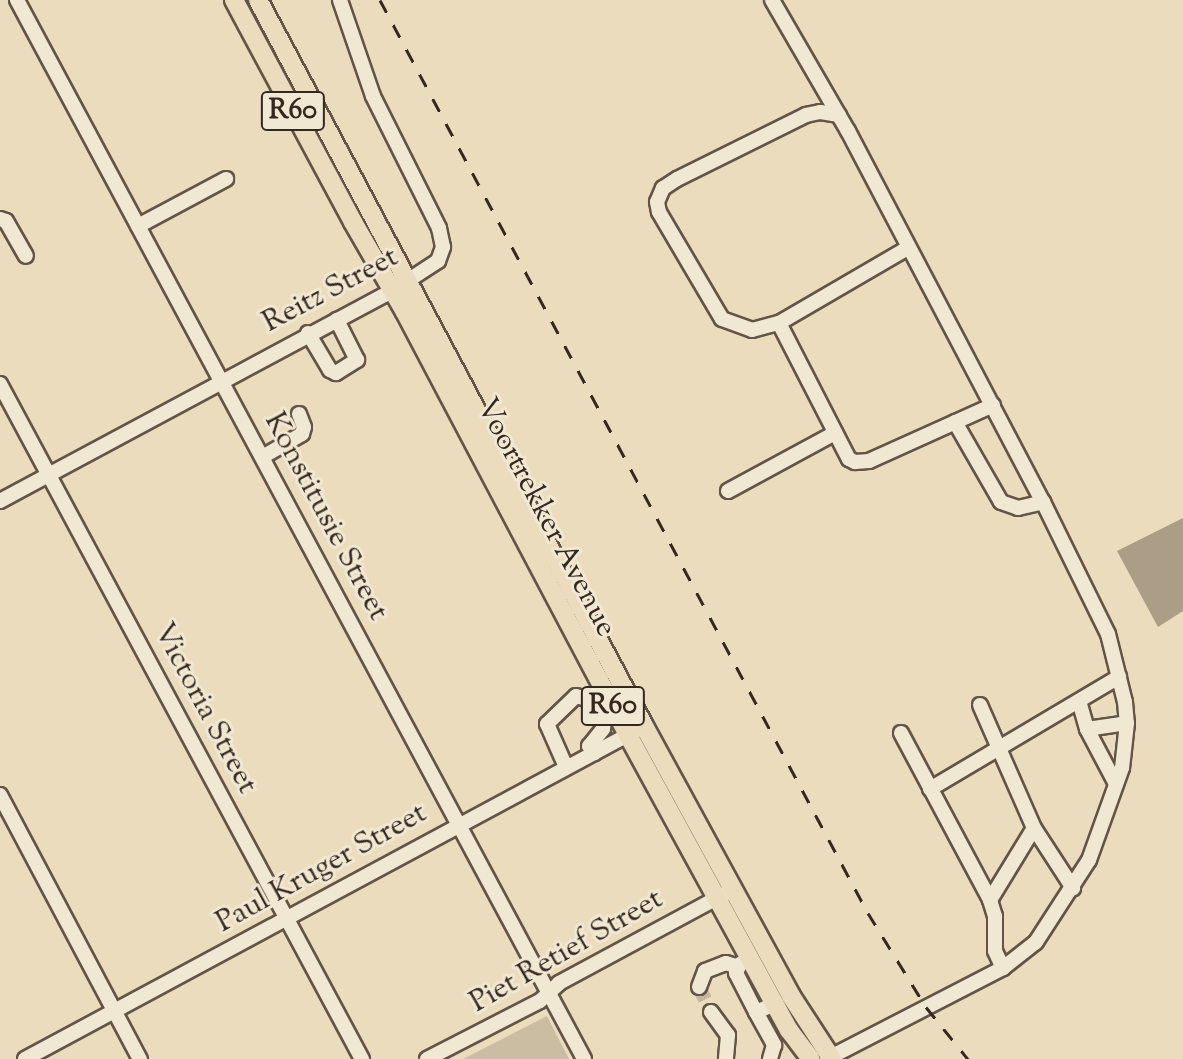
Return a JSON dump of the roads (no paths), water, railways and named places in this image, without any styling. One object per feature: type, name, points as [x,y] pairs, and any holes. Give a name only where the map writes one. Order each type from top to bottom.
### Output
[{"type":"main road","name":"Voortrekker Avenue","points":[[234,0],[337,193],[725,893],[830,1058]]},
{"type":"main road","name":"Voortrekker Avenue","points":[[258,0],[409,279],[636,731]]},
{"type":"main road","points":[[300,125],[320,113]]},
{"type":"main road","points":[[337,193],[358,183]]},
{"type":"main road","name":"Voortrekker Avenue","points":[[725,893],[744,962],[811,1059]]},
{"type":"street","name":"Konstitusie Street","points":[[17,0],[264,456],[584,1059]]},
{"type":"street","name":"Reitz Street","points":[[0,501],[308,333],[392,291],[438,261],[443,247],[442,237],[373,96],[340,0]]},
{"type":"street","points":[[772,0],[839,115],[993,405],[1108,634],[1127,723],[1116,784],[1089,860],[1036,942],[1003,968],[830,1058]]},
{"type":"street","points":[[839,115],[820,112],[806,115],[677,179],[663,188],[657,202],[659,212],[722,319],[752,330],[779,323],[908,248]]},
{"type":"street","points":[[138,226],[226,179]]},
{"type":"street","points":[[0,219],[6,221],[26,256]]},
{"type":"street","points":[[308,333],[330,370],[336,373],[357,360],[337,320]]},
{"type":"street","points":[[779,323],[849,459],[863,462],[993,405]]},
{"type":"street","name":"Victoria Street","points":[[0,384],[362,1059]]},
{"type":"street","points":[[264,456],[302,434],[304,427],[299,414]]},
{"type":"street","points":[[955,422],[1001,502],[1018,508],[1043,502]]},
{"type":"street","points":[[728,491],[835,433]]},
{"type":"street","points":[[930,789],[1119,677]]},
{"type":"street","points":[[566,767],[547,724],[576,696],[590,700],[604,721],[603,729],[589,746],[594,753]]},
{"type":"street","points":[[1079,701],[1087,729],[1116,784]]},
{"type":"street","points":[[980,705],[1034,828],[1073,888]]},
{"type":"street","points":[[1087,729],[1127,723]]},
{"type":"street","name":"Paul Kruger Street","points":[[25,1059],[636,731]]},
{"type":"street","points":[[901,733],[990,900],[995,916],[995,951],[1003,968]]},
{"type":"street","points":[[0,795],[140,1059]]},
{"type":"street","points":[[990,900],[1034,828]]},
{"type":"street","name":"Piet Retief Street","points":[[427,1059],[540,1001],[559,983],[725,893]]},
{"type":"street","points":[[699,987],[705,971],[726,963],[744,962]]},
{"type":"street","points":[[744,962],[736,973],[774,1045],[770,1059]]},
{"type":"street","points":[[756,1012],[775,1004]]},
{"type":"street","points":[[711,1012],[728,1035],[726,1059]]},
{"type":"tunnel","points":[[699,987],[711,1012]]},
{"type":"railway","points":[[380,0],[868,913],[926,1007],[968,1059]]}]
